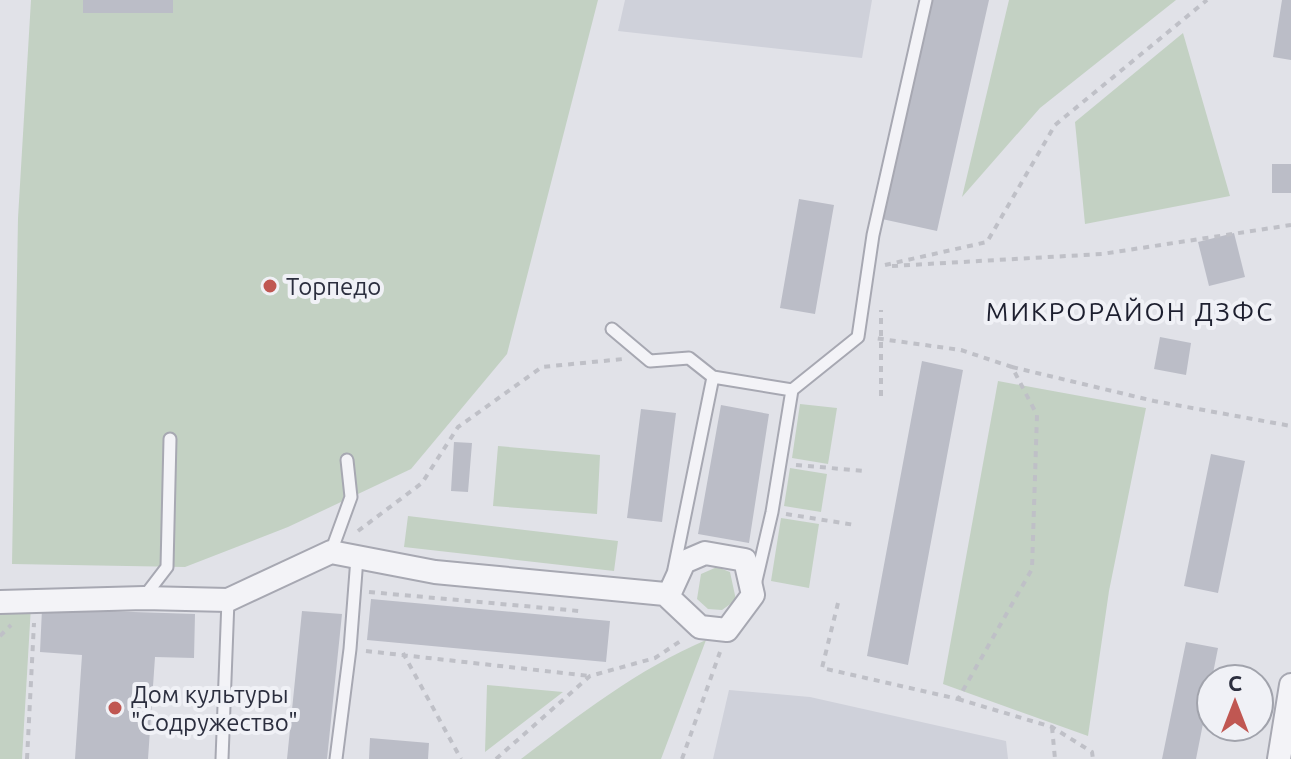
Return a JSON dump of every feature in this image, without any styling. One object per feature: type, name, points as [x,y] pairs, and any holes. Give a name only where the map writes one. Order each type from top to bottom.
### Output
[{"type":"street","points":[[0,602],[144,598],[228,600],[331,552],[435,572],[665,594],[668,597],[700,627],[727,630],[753,595],[745,560],[705,553],[684,562],[668,597]]},
{"type":"street","points":[[1279,759],[1291,685]]},
{"type":"lane","points":[[753,595],[772,512],[792,390],[858,337],[873,235],[926,0]]},
{"type":"lane","points":[[612,329],[650,361],[689,358],[713,377],[792,390]]},
{"type":"lane","points":[[668,597],[713,377]]},
{"type":"lane","points":[[144,598],[167,567],[170,439]]},
{"type":"lane","points":[[331,552],[351,497],[347,460]]},
{"type":"lane","points":[[336,759],[350,649],[357,558]]},
{"type":"lane","points":[[222,759],[228,600]]},
{"type":"path","points":[[1207,0],[1055,125],[987,242],[880,266],[1102,254],[1291,225]]},
{"type":"path","points":[[881,310],[881,396]]},
{"type":"path","points":[[858,337],[961,350],[1012,367],[1154,401],[1291,426]]},
{"type":"path","points":[[331,552],[422,483],[458,427],[542,367],[630,358],[650,361]]},
{"type":"path","points":[[958,699],[1032,569],[1037,415],[1012,367]]},
{"type":"path","points":[[780,464],[865,471]]},
{"type":"path","points":[[772,512],[855,525]]},
{"type":"path","points":[[354,590],[583,611]]},
{"type":"path","points":[[27,759],[35,600]]},
{"type":"path","points":[[838,603],[822,668],[958,699],[1052,727],[1092,752],[1093,759]]},
{"type":"path","points":[[350,649],[590,676],[655,658],[700,627]]},
{"type":"path","points":[[682,759],[727,630]]},
{"type":"path","points":[[403,653],[461,759]]},
{"type":"path","points":[[496,759],[590,676]]},
{"type":"path","points":[[1052,727],[1055,759]]},
{"type":"shaded area","points":[[625,0],[872,0],[862,58],[618,31]]},
{"type":"shaded area","points":[[729,690],[810,697],[1006,741],[1008,759],[713,759]]},
{"type":"green space","name":"Торпедо","points":[[31,0],[598,0],[507,354],[411,469],[288,527],[185,567],[12,564],[18,218]]},
{"type":"green space","points":[[1009,0],[1176,0],[1040,108],[962,197]]},
{"type":"green space","points":[[1183,33],[1230,196],[1085,224],[1075,122]]},
{"type":"green space","points":[[998,381],[1146,408],[1109,591],[1088,736],[943,684]]},
{"type":"green space","points":[[800,404],[837,408],[828,464],[792,458]]},
{"type":"green space","points":[[498,446],[600,455],[597,514],[493,506]]},
{"type":"green space","points":[[790,468],[827,474],[821,512],[784,506]]},
{"type":"green space","points":[[408,516],[618,541],[614,571],[404,547]]},
{"type":"green space","points":[[781,518],[819,524],[809,588],[771,581]]},
{"type":"green space","points":[[717,567],[730,572],[736,600],[722,610],[708,609],[697,599],[701,574]]},
{"type":"green space","points":[[0,606],[31,606],[22,759],[0,759]]},
{"type":"green space","points":[[706,640],[661,759],[521,759],[633,679]]},
{"type":"green space","points":[[487,685],[563,692],[485,752]]},
{"type":"building","points":[[83,0],[173,0],[173,13],[83,13]]},
{"type":"building","points":[[931,0],[989,0],[937,231],[882,219]]},
{"type":"building","points":[[1282,0],[1291,0],[1291,60],[1273,57]]},
{"type":"building","points":[[1272,164],[1291,164],[1291,193],[1272,193]]},
{"type":"building","points":[[799,199],[834,205],[815,314],[780,308]]},
{"type":"building","points":[[1234,233],[1245,277],[1209,286],[1198,242]]},
{"type":"building","points":[[1160,337],[1191,343],[1186,375],[1154,369]]},
{"type":"building","points":[[922,361],[963,370],[908,665],[867,656]]},
{"type":"building","points":[[721,405],[769,414],[749,543],[698,534]]},
{"type":"building","points":[[641,409],[676,413],[662,522],[627,518]]},
{"type":"building","points":[[454,442],[472,443],[468,492],[451,491]]},
{"type":"building","points":[[1211,454],[1245,461],[1218,593],[1184,586]]},
{"type":"building","points":[[371,599],[610,621],[606,662],[367,640]]},
{"type":"building","name":"Дом культуры \"Содружество\"","points":[[42,609],[195,614],[194,658],[155,657],[148,759],[75,759],[82,655],[40,652]]},
{"type":"building","points":[[302,611],[342,614],[327,759],[287,759]]},
{"type":"building","points":[[1186,642],[1218,648],[1215,663],[1195,663],[1195,743],[1199,743],[1196,759],[1162,759]]},
{"type":"building","points":[[370,738],[429,743],[428,759],[369,759]]},
{"type":"place","name":"Торпедо","points":[[270,286]]},
{"type":"place","name":"Дом культуры \"Содружество\"","points":[[115,708]]},
{"type":"district","name":"МИКРОРАЙОН ДЗФС","points":[[1130,311]]}]
